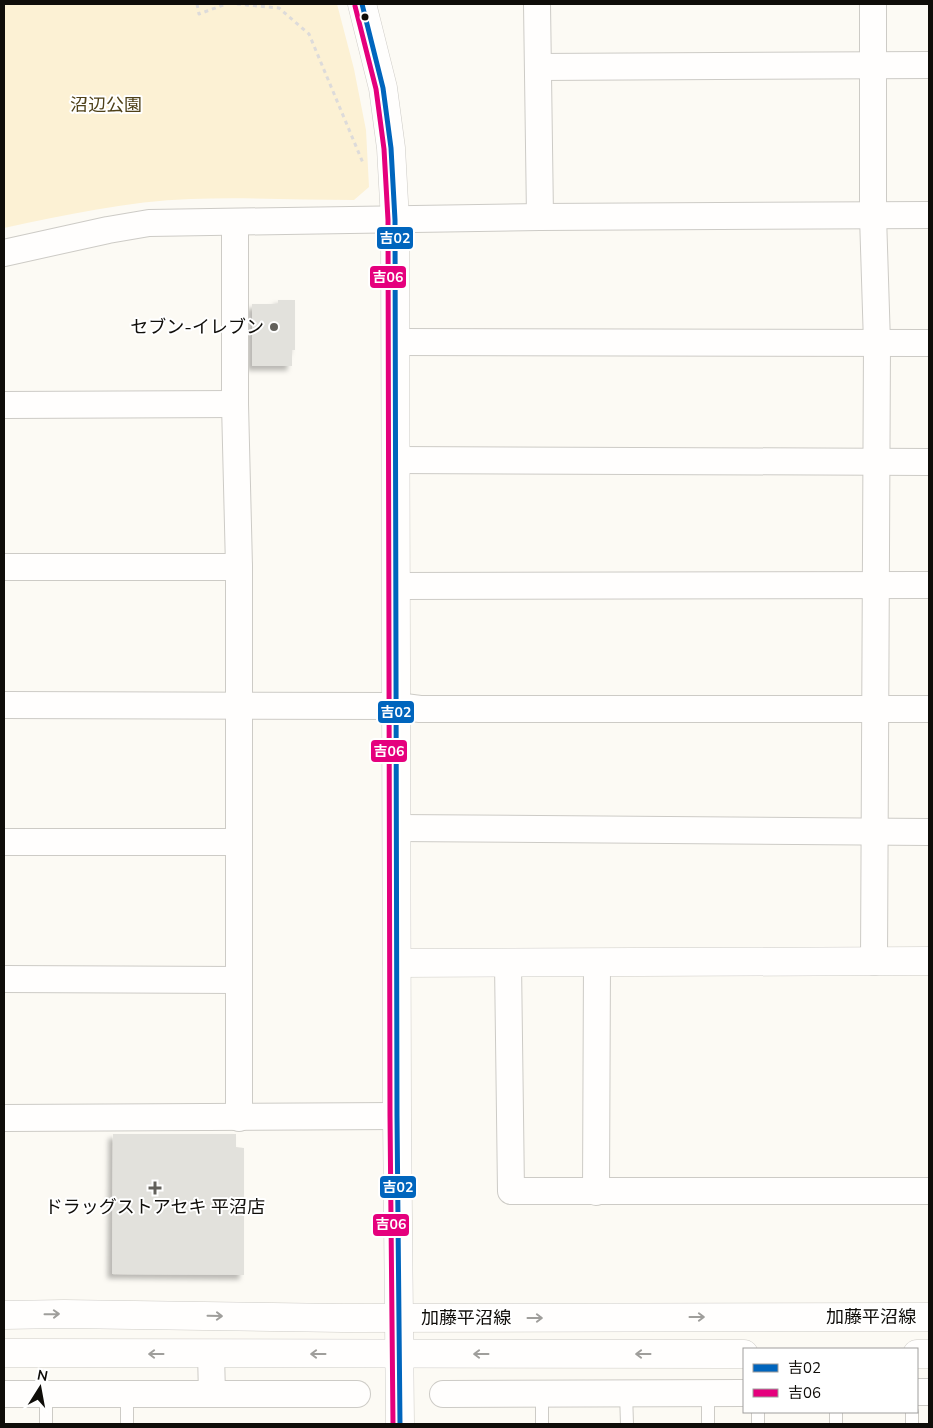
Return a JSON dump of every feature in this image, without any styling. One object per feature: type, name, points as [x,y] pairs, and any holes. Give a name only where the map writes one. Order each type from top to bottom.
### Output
[{"type":"street","points":[[362,4],[383,88],[391,148],[395,220],[397,1116],[400,1424]]},
{"type":"street","points":[[537,4],[540,217]]},
{"type":"street","points":[[873,4],[874,216],[877,343],[874,962]]},
{"type":"street","points":[[538,67],[929,65]]},
{"type":"street","points":[[4,253],[149,223],[540,217],[929,215]]},
{"type":"street","points":[[235,222],[235,404],[239,567],[239,1118]]},
{"type":"street","points":[[396,342],[424,340],[929,343]]},
{"type":"street","points":[[4,405],[235,404]]},
{"type":"street","points":[[396,460],[929,462]]},
{"type":"street","points":[[4,567],[239,567]]},
{"type":"street","points":[[396,586],[929,585]]},
{"type":"street","points":[[4,705],[397,706],[420,709],[929,709]]},
{"type":"street","points":[[396,828],[929,832]]},
{"type":"street","points":[[4,842],[239,842]]},
{"type":"street","points":[[397,963],[929,961]]},
{"type":"street","points":[[508,963],[511,1191],[929,1191]]},
{"type":"street","points":[[596,1192],[597,963]]},
{"type":"street","points":[[4,979],[238,980]]},
{"type":"street","points":[[4,1118],[397,1116]]},
{"type":"street","name":"加藤平沼線","points":[[4,1315],[929,1317]]},
{"type":"street","name":"加藤平沼線","points":[[4,1353],[743,1354]]},
{"type":"street","points":[[211,1354],[212,1394]]},
{"type":"street","points":[[443,1394],[743,1393]]},
{"type":"street","points":[[4,1394],[357,1394]]},
{"type":"lane","points":[[708,1392],[708,1424]]},
{"type":"lane","points":[[542,1393],[542,1424]]},
{"type":"lane","points":[[626,1393],[627,1424]]},
{"type":"lane","points":[[46,1394],[46,1424]]},
{"type":"lane","points":[[127,1394],[127,1424]]},
{"type":"path","points":[[197,4],[199,14],[226,4]]},
{"type":"path","points":[[237,4],[279,8],[309,34],[364,164]]},
{"type":"green space","name":"沼辺公園","points":[[4,4],[337,4],[354,69],[366,130],[369,187],[354,200],[232,198],[167,200],[97,209],[4,228]]},
{"type":"building","name":"セブン-イレブン","points":[[278,300],[295,300],[295,350],[292,350],[292,366],[252,366],[252,304],[278,304]]},
{"type":"building","points":[[113,1134],[236,1134],[236,1147],[244,1148],[244,1275],[112,1274]]},
{"type":"transit line","name":"吉02","points":[[362,4],[383,88],[391,148],[395,220],[397,1116],[400,1424]]},
{"type":"transit line","name":"吉06","points":[[355,6],[376,89],[384,149],[388,220],[390,1116],[393,1424]]},
{"type":"place","name":"セブン-イレブン","points":[[274,327]]},
{"type":"place","name":"ドラッグストアセキ 平沼店","points":[[155,1188]]}]
